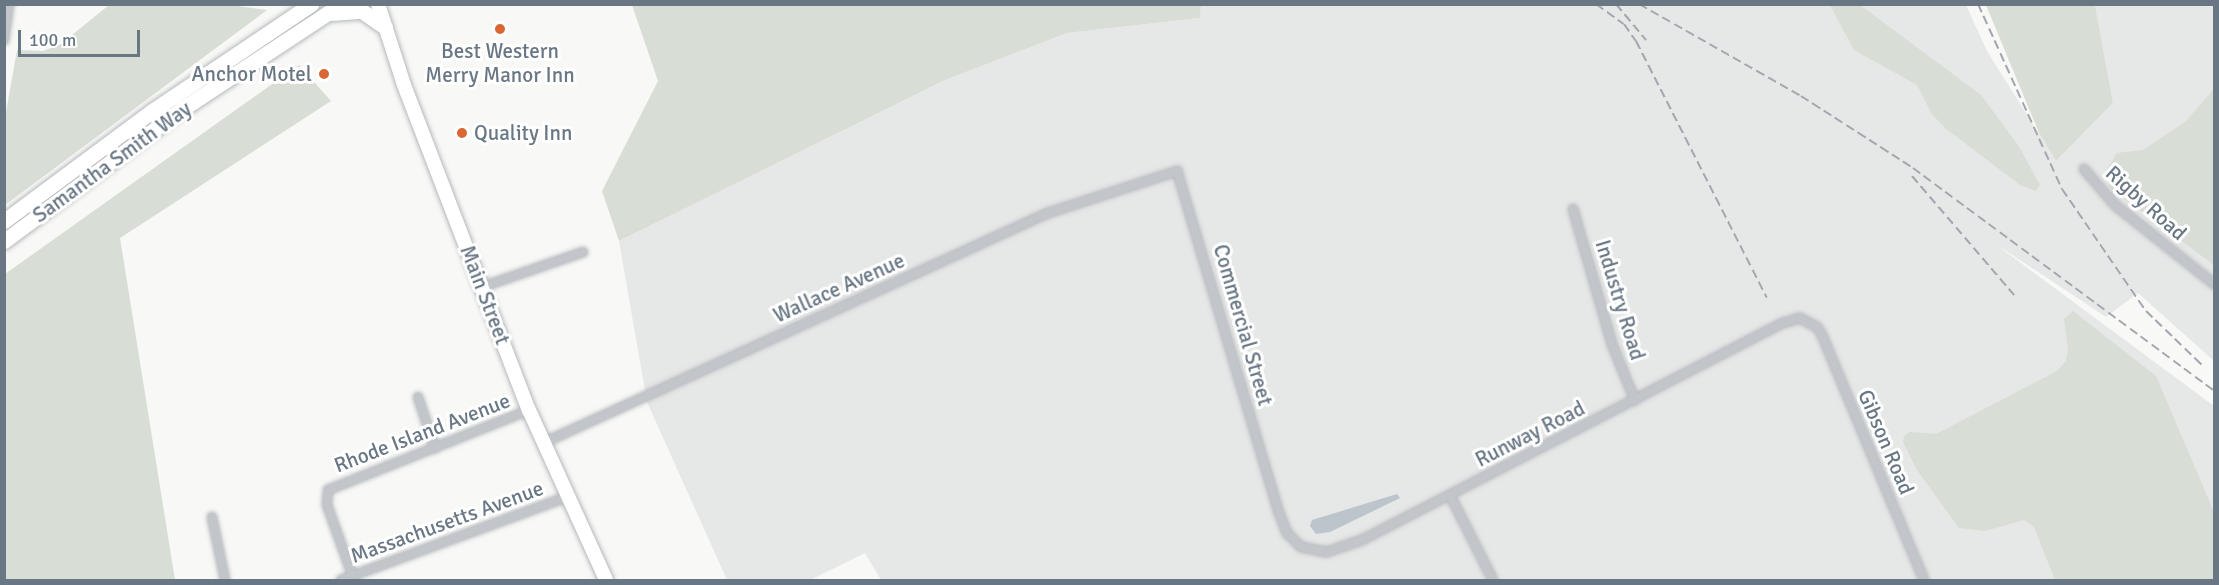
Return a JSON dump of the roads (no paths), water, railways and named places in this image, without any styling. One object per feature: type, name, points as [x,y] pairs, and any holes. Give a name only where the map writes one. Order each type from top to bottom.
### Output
[{"type":"highway","name":"Samantha Smith Way","points":[[4,221],[152,111],[311,4]]},
{"type":"highway","name":"Samantha Smith Way","points":[[4,241],[182,109],[340,4]]},
{"type":"highway","points":[[324,15],[336,10],[362,11],[385,27]]},
{"type":"main road","name":"Main Street","points":[[378,4],[529,410],[603,580]]},
{"type":"street","points":[[4,40],[9,4]]},
{"type":"street","name":"Rigby Road","points":[[2084,170],[2115,205],[2214,284]]},
{"type":"street","name":"Commercial Street","points":[[1154,177],[1177,171],[1187,195],[1279,513]]},
{"type":"street","name":"Wallace Avenue","points":[[543,443],[1048,213],[1154,177]]},
{"type":"street","name":"Industry Road","points":[[1573,209],[1612,344],[1635,401]]},
{"type":"street","points":[[482,287],[583,252]]},
{"type":"street","name":"Runway Road","points":[[1279,513],[1296,544],[1310,551],[1327,552],[1362,540],[1635,401],[1780,324],[1795,318],[1810,321]]},
{"type":"street","name":"Gibson Road","points":[[1810,321],[1822,335],[1924,580]]},
{"type":"street","points":[[418,397],[435,448]]},
{"type":"street","name":"Rhode Island Avenue","points":[[353,578],[327,505],[328,490],[529,410]]},
{"type":"street","points":[[1450,495],[1493,580]]},
{"type":"street","name":"Massachusetts Avenue","points":[[341,580],[353,578],[566,497]]},
{"type":"street","points":[[212,517],[225,580]]},
{"type":"railway","points":[[1596,4],[1624,24],[1636,41],[1767,298]]},
{"type":"railway","points":[[1616,4],[1646,40]]},
{"type":"railway","points":[[1639,4],[1801,96],[1913,168],[2214,391]]},
{"type":"railway","points":[[1978,4],[2062,189],[2146,311],[2204,367]]},
{"type":"railway","points":[[1912,176],[2014,295]]},
{"type":"place","name":"Best Western Merry Manor Inn","points":[[500,29]]},
{"type":"place","name":"Anchor Motel","points":[[324,74]]},
{"type":"place","name":"Quality Inn","points":[[462,133]]}]
